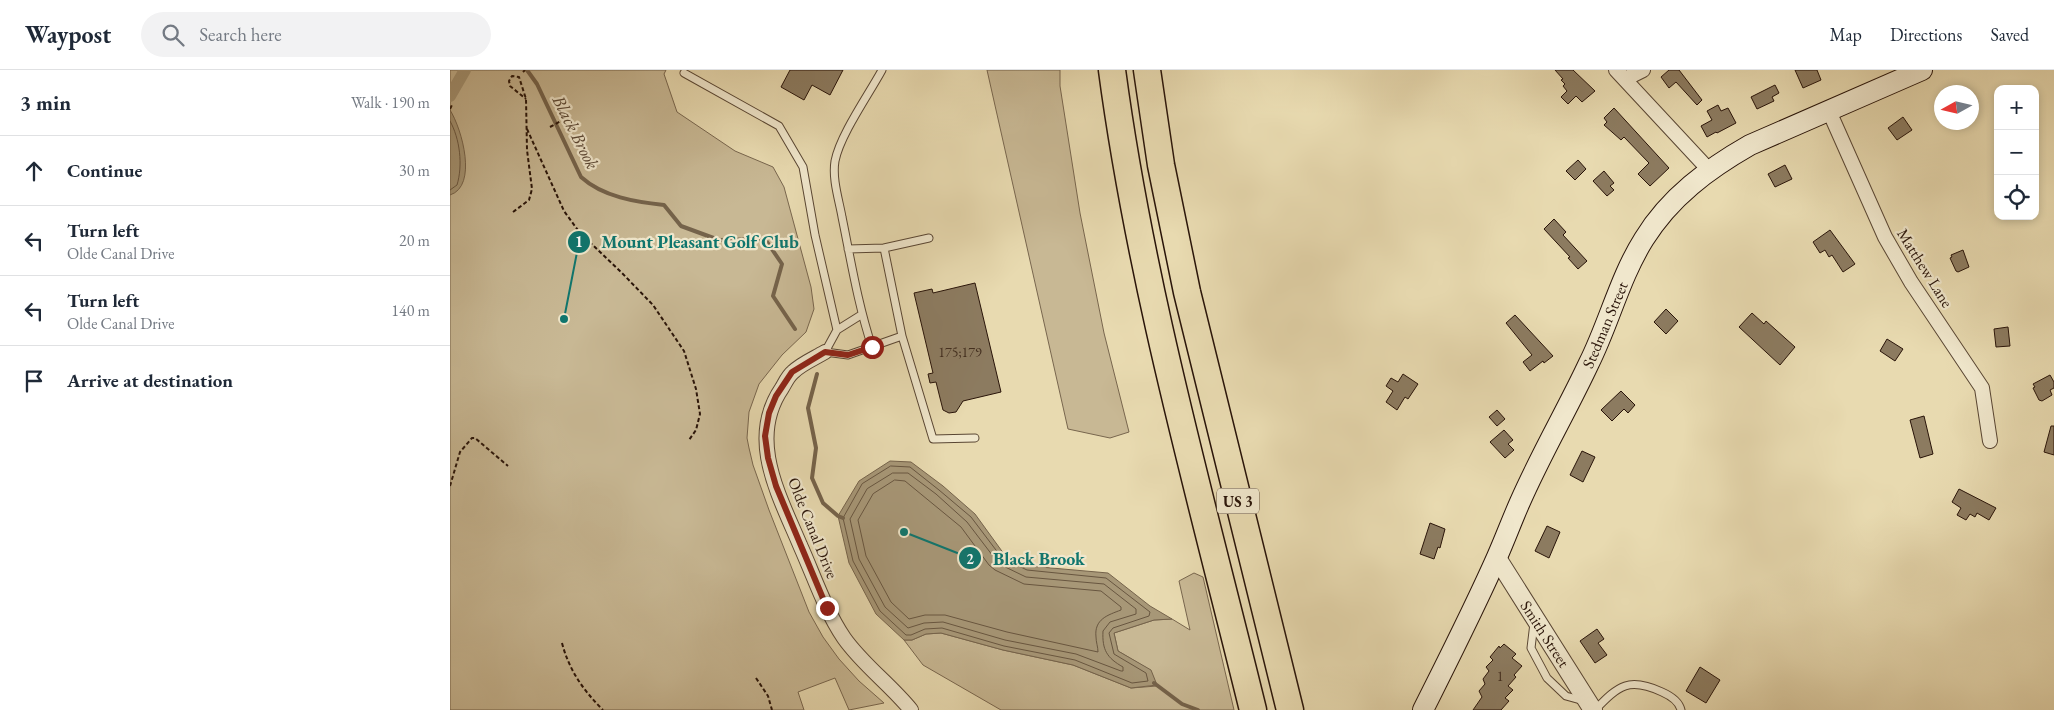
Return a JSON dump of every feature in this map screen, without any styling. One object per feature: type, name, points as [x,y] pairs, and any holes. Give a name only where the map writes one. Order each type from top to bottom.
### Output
[{"type":"highway","name":"US 3","points":[[1112,70],[1128,174],[1155,308],[1253,710]]},
{"type":"highway","name":"US 3","points":[[1147,70],[1160,157],[1187,292],[1290,710]]},
{"type":"main road","name":"Stedman Street","points":[[1423,710],[1497,558],[1520,501],[1590,362],[1644,238],[1676,197],[1728,158],[1750,145],[1921,70]]},
{"type":"street","points":[[1620,75],[1643,70]]},
{"type":"street","points":[[1620,75],[1710,171]]},
{"type":"street","name":"Matthew Lane","points":[[1829,111],[1885,237],[1911,282],[1982,388],[1990,441]]},
{"type":"street","name":"Olde Canal Drive","points":[[825,352],[792,372],[776,396],[769,413],[765,436],[768,458],[776,486],[827,608],[844,637],[863,662],[911,710]]},
{"type":"street","name":"Smith Street","points":[[1497,558],[1592,707]]},
{"type":"lane","points":[[872,347],[862,315],[848,249],[835,176],[835,161],[845,136],[882,70]]},
{"type":"lane","points":[[684,73],[779,126],[803,167],[815,235],[837,330]]},
{"type":"lane","points":[[848,249],[884,248],[929,238]]},
{"type":"lane","points":[[884,248],[902,336],[933,439],[975,438]]},
{"type":"lane","points":[[862,315],[837,330],[825,352],[848,355],[902,336]]},
{"type":"lane","points":[[1592,707],[1612,693],[1636,683],[1648,685],[1668,695],[1679,704],[1681,710]]},
{"type":"path","points":[[513,212],[529,200],[531,196],[526,99],[519,77],[516,75],[512,76],[509,81],[510,86],[526,99]]},
{"type":"path","points":[[450,109],[452,105]]},
{"type":"path","points":[[550,127],[561,121]]},
{"type":"path","points":[[527,129],[564,211],[580,233],[621,272],[652,306],[684,351],[696,389],[700,414],[696,430],[689,440]]},
{"type":"path","points":[[450,486],[460,452],[472,438],[475,438],[508,466]]},
{"type":"path","points":[[562,643],[577,680],[586,693],[603,710]]},
{"type":"path","points":[[756,678],[768,696],[772,710]]},
{"type":"shaded area","points":[[450,70],[666,70],[664,74],[677,112],[735,151],[773,167],[784,187],[811,287],[814,309],[806,332],[782,355],[759,384],[749,412],[747,438],[749,448],[769,510],[809,612],[823,637],[839,659],[859,681],[884,703],[849,710],[835,678],[798,692],[804,710],[450,710]]},
{"type":"shaded area","points":[[987,70],[1060,70],[1060,86],[1080,213],[1104,333],[1129,432],[1110,438],[1068,429]]},
{"type":"shaded area","points":[[1194,573],[1203,577],[1234,710],[1001,710],[923,665],[904,640],[912,640],[926,634],[941,633],[1003,650],[1073,665],[1131,688],[1157,686],[1150,670],[1118,651],[1114,633],[1154,620],[1172,619],[1190,630],[1179,581]]},
{"type":"water","points":[[450,110],[463,143],[465,169],[459,190],[450,195]]},
{"type":"water","points":[[890,461],[911,462],[943,486],[975,514],[1004,554],[1029,566],[1108,573],[1150,606],[1172,619],[1154,620],[1114,633],[1118,651],[1151,670],[1157,685],[1131,688],[1073,665],[1003,650],[941,633],[926,634],[912,640],[904,640],[876,614],[849,563],[838,516],[859,481]]},
{"type":"building","points":[[790,70],[843,70],[830,95],[812,85],[804,100],[781,87]]},
{"type":"building","points":[[1555,70],[1573,70],[1595,91],[1582,102],[1576,96],[1568,104],[1561,97],[1567,91],[1563,86],[1565,84]]},
{"type":"building","points":[[1669,70],[1679,70],[1702,100],[1697,105],[1676,82],[1669,88],[1661,77]]},
{"type":"building","points":[[1795,70],[1817,70],[1821,80],[1803,88]]},
{"type":"building","points":[[1775,85],[1779,93],[1772,97],[1774,101],[1757,109],[1751,97]]},
{"type":"building","points":[[1718,105],[1721,111],[1728,108],[1736,123],[1707,137],[1701,126],[1712,120],[1707,111]]},
{"type":"building","points":[[1614,108],[1669,168],[1650,186],[1638,174],[1649,163],[1624,137],[1621,140],[1604,125],[1607,122],[1604,118]]},
{"type":"building","points":[[1903,117],[1912,130],[1897,140],[1888,128]]},
{"type":"building","points":[[1578,160],[1586,169],[1575,180],[1566,171]]},
{"type":"building","points":[[1785,165],[1792,179],[1775,187],[1768,174]]},
{"type":"building","points":[[1604,171],[1614,183],[1610,186],[1614,190],[1607,196],[1593,181]]},
{"type":"building","points":[[1554,219],[1566,232],[1563,235],[1587,261],[1578,269],[1568,258],[1570,257],[1544,229]]},
{"type":"building","points":[[1830,230],[1855,264],[1843,272],[1832,255],[1829,257],[1825,250],[1820,253],[1813,242]]},
{"type":"building","points":[[1963,250],[1969,267],[1958,272],[1950,258],[1952,257],[1951,255]]},
{"type":"building","points":[[975,283],[1001,392],[963,401],[956,412],[949,413],[943,410],[936,382],[930,383],[928,374],[933,373],[914,293],[932,289],[933,293]]},
{"type":"building","points":[[1666,309],[1678,321],[1666,334],[1654,322]]},
{"type":"building","points":[[1752,313],[1764,324],[1766,321],[1795,347],[1780,365],[1739,327]]},
{"type":"building","points":[[1515,315],[1553,356],[1530,371],[1523,362],[1532,355],[1506,323]]},
{"type":"building","points":[[2008,327],[2010,346],[1996,347],[1994,329]]},
{"type":"building","points":[[1887,339],[1903,349],[1895,361],[1880,351]]},
{"type":"building","points":[[1403,374],[1418,384],[1408,399],[1405,397],[1397,410],[1386,402],[1393,391],[1386,386],[1391,378],[1398,382]]},
{"type":"building","points":[[2050,375],[2054,382],[2054,388],[2050,390],[2052,395],[2042,401],[2039,400],[2033,384]]},
{"type":"building","points":[[1621,391],[1635,405],[1628,413],[1624,409],[1612,421],[1601,410]]},
{"type":"building","points":[[1497,410],[1505,419],[1497,426],[1489,417]]},
{"type":"building","points":[[1924,416],[1933,454],[1920,458],[1910,420]]},
{"type":"building","points":[[2051,426],[2054,426],[2054,455],[2044,452]]},
{"type":"building","points":[[1504,430],[1513,440],[1508,444],[1514,450],[1505,458],[1490,442]]},
{"type":"building","points":[[1582,451],[1595,457],[1583,482],[1570,475]]},
{"type":"building","points":[[1959,489],[1996,508],[1989,520],[1977,513],[1975,517],[1970,514],[1966,520],[1957,515],[1961,508],[1952,502]]},
{"type":"building","points":[[1430,523],[1445,529],[1440,548],[1438,547],[1434,559],[1420,554]]},
{"type":"building","points":[[1547,526],[1560,532],[1549,558],[1535,551]]},
{"type":"building","points":[[1597,629],[1604,639],[1598,643],[1607,655],[1595,663],[1580,641]]},
{"type":"building","points":[[1504,644],[1516,654],[1512,658],[1522,666],[1508,686],[1513,690],[1505,698],[1509,701],[1501,710],[1473,710],[1482,697],[1479,691],[1485,684],[1483,679],[1489,671],[1486,667],[1493,660],[1490,657],[1499,646],[1500,648]]},
{"type":"building","points":[[1700,667],[1720,680],[1706,703],[1686,691]]},
{"type":"waterway","points":[[450,96],[465,70]]},
{"type":"waterway","name":"Black Brook","points":[[527,70],[537,84],[581,177],[590,184],[620,197],[664,205],[681,226],[719,240],[765,239],[782,264],[773,296],[795,329]]},
{"type":"waterway","name":"Black Brook","points":[[817,374],[808,408],[816,448],[812,478],[823,503],[843,518]]},
{"type":"waterway","name":"Black Brook","points":[[1154,683],[1182,704],[1198,710]]},
{"type":"place","name":"Mount Pleasant Golf Club","points":[[564,319]]},
{"type":"place","name":"Black Brook","points":[[904,532]]},
{"type":"route","points":[[827,608],[776,486],[768,458],[765,436],[769,413],[776,396],[792,372],[825,352],[848,355],[872,347]]}]
